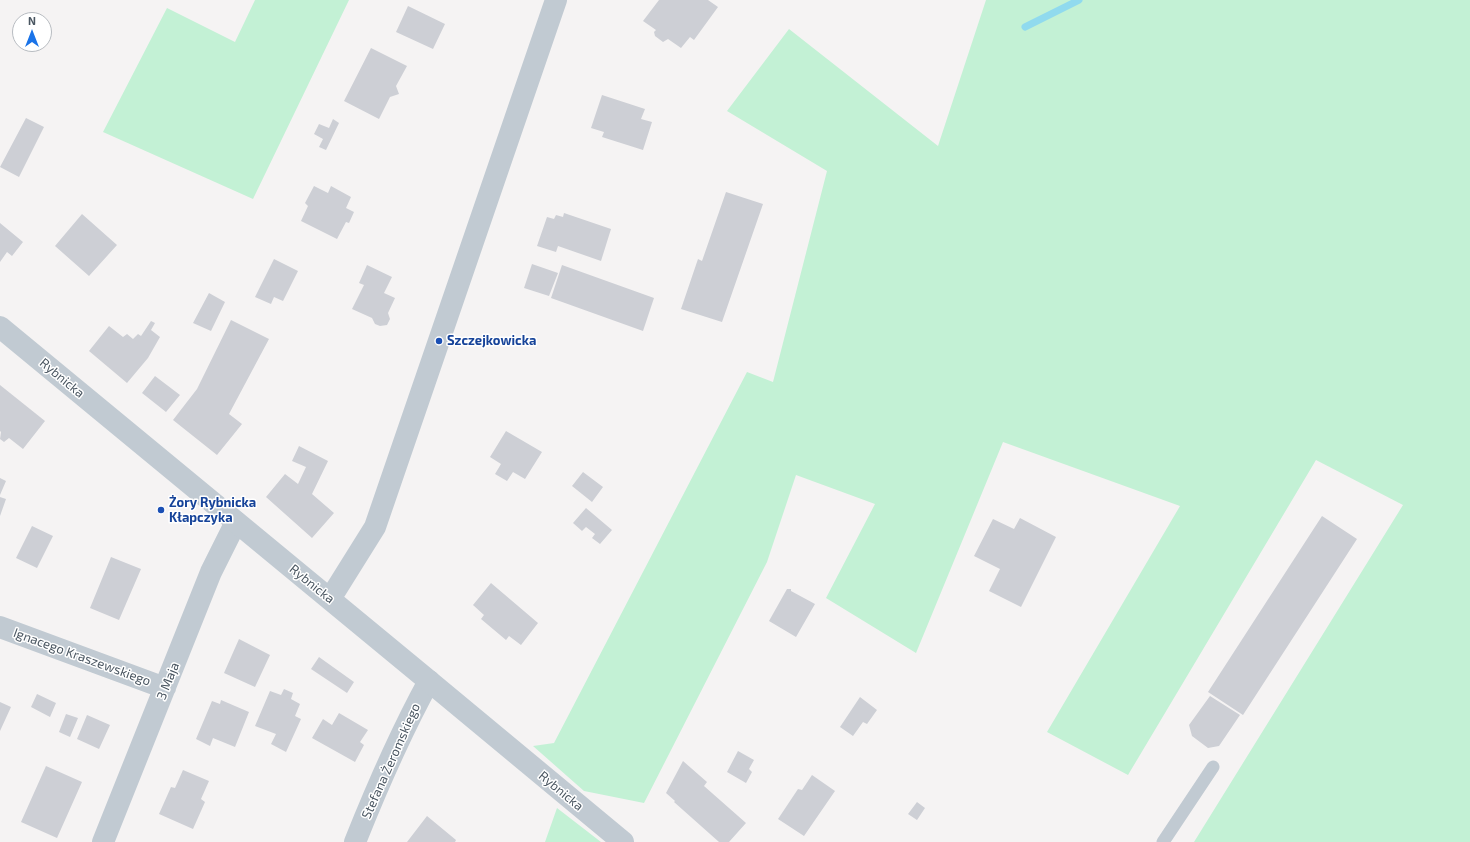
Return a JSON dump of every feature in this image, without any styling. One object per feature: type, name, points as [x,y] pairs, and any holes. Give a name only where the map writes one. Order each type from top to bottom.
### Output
[{"type":"street","points":[[330,599],[375,527],[556,0]]},
{"type":"street","name":"Rybnicka","points":[[0,326],[623,842]]},
{"type":"street","name":"3 Maja","points":[[103,842],[211,572],[236,522]]},
{"type":"street","name":"Ignacego Kraszewskiego","points":[[0,627],[165,688]]},
{"type":"street","name":"Stefana Żeromskiego","points":[[355,842],[413,710],[429,680]]},
{"type":"lane","points":[[1163,842],[1213,767]]},
{"type":"green space","points":[[255,0],[349,0],[253,199],[103,132],[167,8],[235,42]]},
{"type":"green space","points":[[986,0],[1470,0],[1470,842],[1194,842],[1403,505],[1316,460],[1128,775],[1047,732],[1180,506],[1003,442],[916,653],[826,598],[875,504],[796,475],[767,562],[644,803],[584,791],[533,746],[554,743],[747,372],[773,382],[827,171],[727,111],[789,29],[938,146]]},
{"type":"green space","points":[[557,808],[601,842],[545,842]]},
{"type":"building","points":[[659,0],[708,0],[718,7],[694,40],[690,37],[681,48],[668,39],[663,42],[655,36],[654,32],[656,30],[643,21]]},
{"type":"building","points":[[408,6],[445,24],[433,49],[396,32]]},
{"type":"building","points":[[371,48],[407,66],[396,86],[399,94],[390,97],[379,119],[344,101]]},
{"type":"building","points":[[602,95],[645,109],[641,119],[652,122],[643,150],[602,137],[604,132],[591,128]]},
{"type":"building","points":[[26,118],[44,127],[19,177],[0,167]]},
{"type":"building","points":[[333,119],[339,123],[326,150],[319,147],[323,139],[314,134],[319,124],[329,128]]},
{"type":"building","points":[[314,186],[328,193],[331,186],[351,197],[346,208],[354,212],[349,223],[346,222],[337,239],[301,221],[308,206],[305,203]]},
{"type":"building","points":[[726,192],[763,204],[722,322],[681,309],[698,259],[702,261]]},
{"type":"building","points":[[564,213],[611,229],[601,261],[558,246],[556,252],[537,246],[547,217],[554,219],[556,215],[563,217]]},
{"type":"building","points":[[82,214],[117,245],[89,276],[55,246]]},
{"type":"building","points":[[0,223],[23,242],[12,256],[7,252],[0,262]]},
{"type":"building","points":[[274,259],[298,271],[283,301],[274,297],[271,304],[255,297]]},
{"type":"building","points":[[532,264],[558,273],[549,296],[524,288]]},
{"type":"building","points":[[367,265],[392,277],[384,293],[395,298],[388,313],[390,319],[387,325],[380,326],[375,324],[372,318],[352,309],[364,285],[359,283]]},
{"type":"building","points":[[562,265],[654,298],[643,331],[551,298]]},
{"type":"building","points":[[209,293],[225,302],[211,331],[193,323]]},
{"type":"building","points":[[231,320],[269,339],[229,414],[242,424],[217,455],[173,420],[197,389]]},
{"type":"building","points":[[151,321],[155,323],[151,330],[160,337],[148,358],[127,383],[89,351],[109,326],[123,337],[127,334],[133,339],[138,334],[141,336]]},
{"type":"building","points":[[155,376],[180,395],[166,412],[142,393]]},
{"type":"building","points":[[0,385],[45,421],[23,449],[9,438],[4,442],[0,439]]},
{"type":"building","points":[[506,431],[542,452],[525,479],[513,472],[507,481],[495,474],[501,464],[490,457]]},
{"type":"building","points":[[299,446],[328,461],[312,494],[334,513],[312,538],[266,497],[285,474],[298,484],[306,467],[292,461]]},
{"type":"building","points":[[583,472],[603,487],[592,502],[572,486]]},
{"type":"building","points":[[0,478],[6,481],[0,495]]},
{"type":"building","points":[[0,497],[6,499],[0,516]]},
{"type":"building","points":[[586,508],[612,530],[600,544],[592,538],[595,534],[586,527],[582,531],[573,523]]},
{"type":"building","points":[[1322,516],[1357,539],[1243,715],[1208,692]]},
{"type":"building","points":[[1020,518],[1056,537],[1021,607],[989,591],[1000,569],[974,556],[993,519],[1014,529]]},
{"type":"building","points":[[32,526],[53,536],[37,568],[16,558]]},
{"type":"building","points":[[111,557],[141,569],[119,620],[90,608]]},
{"type":"building","points":[[491,583],[538,623],[521,645],[509,636],[506,640],[481,619],[484,615],[473,605]]},
{"type":"building","points":[[787,589],[791,589],[791,591],[815,604],[796,637],[769,621]]},
{"type":"building","points":[[239,639],[270,655],[255,687],[224,673]]},
{"type":"building","points":[[319,657],[354,682],[347,693],[311,669]]},
{"type":"building","points":[[284,689],[293,693],[291,699],[300,704],[295,716],[301,719],[286,752],[271,744],[276,734],[255,726],[270,691],[281,695]]},
{"type":"building","points":[[37,694],[56,703],[50,717],[31,707]]},
{"type":"building","points":[[1210,696],[1240,715],[1219,746],[1208,748],[1192,736],[1189,725]]},
{"type":"building","points":[[860,697],[877,710],[867,724],[863,722],[853,736],[840,727]]},
{"type":"building","points":[[221,700],[249,712],[235,747],[213,738],[210,746],[196,739],[212,701],[220,704]]},
{"type":"building","points":[[0,702],[11,707],[0,731]]},
{"type":"building","points":[[339,713],[368,730],[360,742],[364,745],[355,762],[312,738],[323,719],[332,725]]},
{"type":"building","points":[[66,714],[78,718],[70,737],[59,732]]},
{"type":"building","points":[[87,715],[110,725],[99,749],[77,739]]},
{"type":"building","points":[[738,751],[754,760],[749,769],[752,772],[746,783],[727,772]]},
{"type":"building","points":[[683,761],[707,782],[704,786],[746,823],[729,842],[719,842],[666,793]]},
{"type":"building","points":[[46,766],[82,782],[57,838],[21,822]]},
{"type":"building","points":[[183,770],[209,781],[201,799],[205,802],[193,829],[159,814],[171,787],[175,788]]},
{"type":"building","points":[[812,775],[835,791],[804,836],[778,819],[798,789],[802,790]]},
{"type":"building","points":[[917,802],[925,808],[917,820],[908,814]]},
{"type":"building","points":[[427,816],[456,840],[455,842],[407,842]]},
{"type":"waterway","points":[[1025,27],[1079,0]]},
{"type":"place","name":"Szczejkowicka","points":[[439,341]]},
{"type":"place","name":"Żory Rybnicka Kłapczyka","points":[[161,510]]}]
